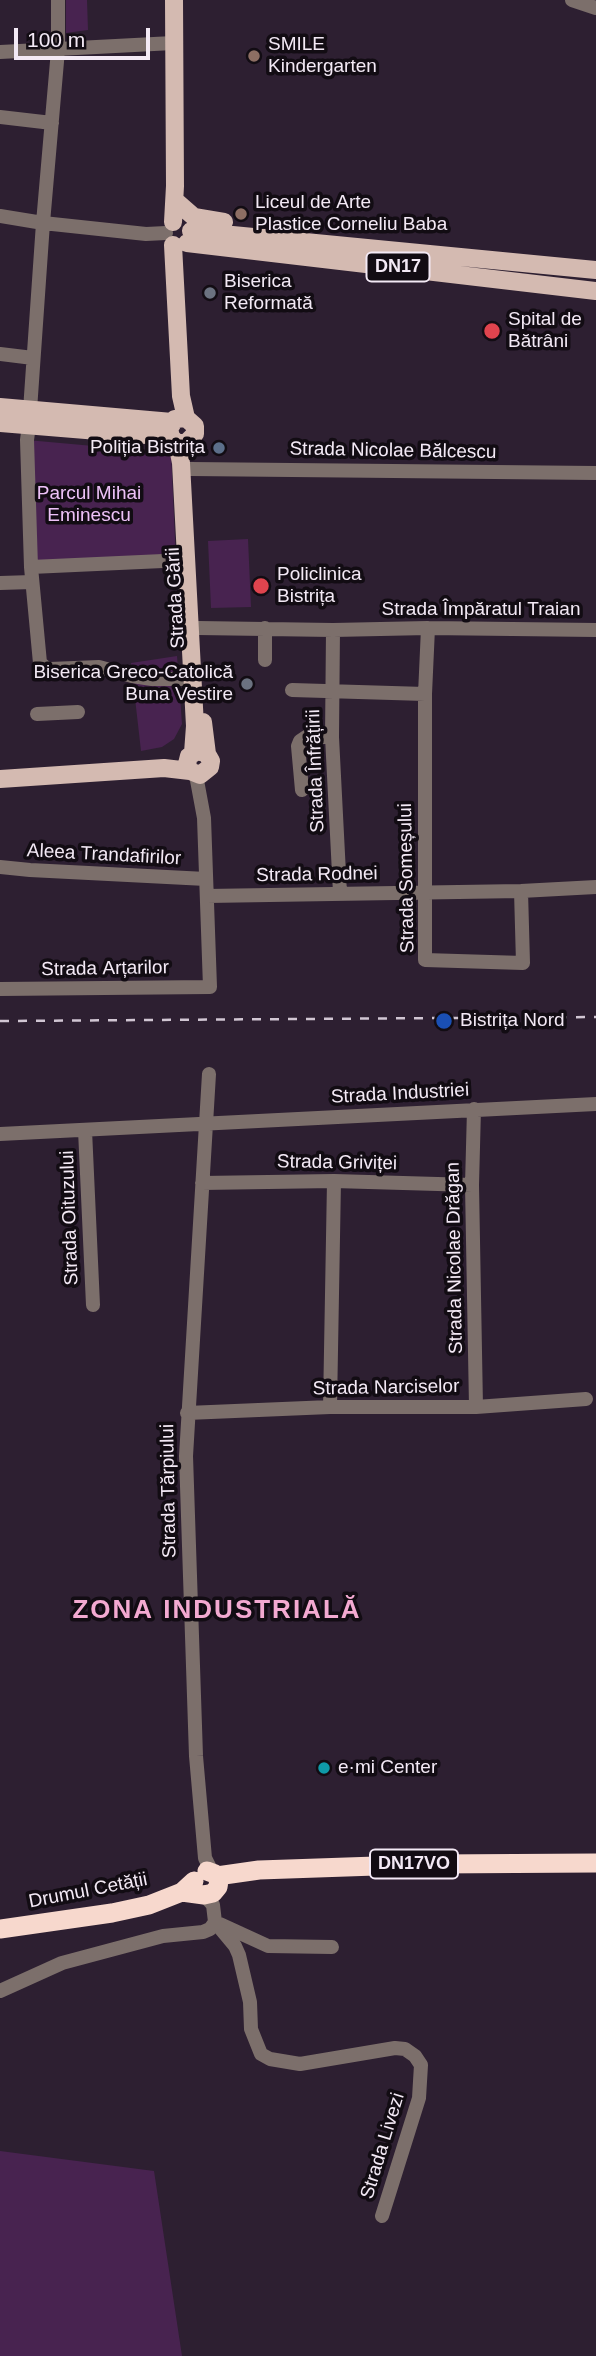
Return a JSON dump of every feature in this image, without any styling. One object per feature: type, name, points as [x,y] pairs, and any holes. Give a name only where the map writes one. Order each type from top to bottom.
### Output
[{"type":"highway","name":"Drumul Cetății","points":[[0,1929],[149,1905],[209,1889],[260,1870],[596,1863]]},
{"type":"main road","name":"Strada Gării","points":[[174,0],[173,43],[181,228],[179,433],[197,764]]},
{"type":"main road","points":[[179,275],[190,254],[181,228],[194,217],[442,242],[460,256]]},
{"type":"main road","name":"DN17","points":[[181,228],[596,270]]},
{"type":"main road","name":"DN17","points":[[181,228],[596,291]]},
{"type":"main road","points":[[0,407],[29,418],[179,433]]},
{"type":"main road","points":[[0,423],[29,418]]},
{"type":"main road","points":[[29,418],[43,434],[168,447],[179,433]]},
{"type":"main road","name":"Strada Gării","points":[[179,433],[190,469],[198,628],[197,764]]},
{"type":"main road","points":[[0,779],[197,764]]},
{"type":"street","points":[[58,0],[58,50],[27,440],[32,575],[43,665],[99,667],[142,678],[192,679]]},
{"type":"street","points":[[572,0],[596,8]]},
{"type":"street","points":[[0,52],[173,43]]},
{"type":"street","points":[[0,117],[52,123]]},
{"type":"street","points":[[0,216],[146,234],[181,228]]},
{"type":"street","points":[[0,354],[33,358]]},
{"type":"street","name":"Strada Nicolae Bălcescu","points":[[190,469],[596,473]]},
{"type":"street","points":[[0,583],[32,575],[185,560]]},
{"type":"street","name":"Strada Împăratul Traian","points":[[198,628],[596,630]]},
{"type":"street","points":[[265,628],[265,660]]},
{"type":"street","name":"Strada Someșului","points":[[428,628],[425,694],[425,960],[523,963],[522,891]]},
{"type":"street","name":"Strada Înfrățirii","points":[[333,630],[332,737],[340,893]]},
{"type":"street","points":[[292,690],[333,690]]},
{"type":"street","name":"Strada Înfrățirii","points":[[333,690],[425,694]]},
{"type":"street","points":[[37,714],[78,712]]},
{"type":"street","points":[[302,790],[298,746],[300,741],[306,737],[332,737]]},
{"type":"street","name":"Strada Gării","points":[[197,764],[202,803],[210,987]]},
{"type":"street","name":"Aleea Trandafirilor","points":[[0,867],[206,879]]},
{"type":"street","name":"Strada Rodnei","points":[[207,896],[522,891],[596,887]]},
{"type":"street","name":"Strada Arțarilor","points":[[0,989],[210,987]]},
{"type":"street","name":"Strada Tărpiului","points":[[209,1074],[186,1457],[196,1756],[209,1889]]},
{"type":"street","name":"Strada Industriei","points":[[0,1134],[596,1104]]},
{"type":"street","name":"Strada Nicolae Drăgan","points":[[474,1109],[472,1185],[476,1407]]},
{"type":"street","name":"Strada Oituzului","points":[[85,1130],[93,1305]]},
{"type":"street","points":[[330,1407],[334,1181]]},
{"type":"street","name":"Strada Griviței","points":[[202,1183],[334,1181],[472,1185]]},
{"type":"street","name":"Strada Narciselor","points":[[187,1413],[330,1407],[476,1407],[586,1399]]},
{"type":"street","points":[[209,1889],[268,1946],[332,1947]]},
{"type":"street","points":[[0,1991],[62,1963],[163,1936],[210,1929],[209,1889]]},
{"type":"street","name":"Strada Livezi","points":[[209,1889],[239,1955],[250,2002],[251,2029],[261,2054],[284,2063],[300,2064],[395,2048],[405,2049],[415,2056],[421,2065],[419,2098],[382,2216]]},
{"type":"green space","points":[[66,0],[87,0],[88,30],[66,33]]},
{"type":"green space","name":"Parcul Mihai Eminescu","points":[[27,440],[171,453],[176,560],[31,567]]},
{"type":"green space","points":[[248,539],[251,607],[211,608],[208,541]]},
{"type":"green space","points":[[177,656],[182,724],[174,739],[162,747],[141,751],[131,663]]},
{"type":"green space","points":[[0,2151],[154,2171],[182,2356],[0,2356]]},
{"type":"railway","points":[[0,1021],[596,1017]]},
{"type":"place","name":"SMILE Kindergarten","points":[[254,56]]},
{"type":"place","name":"Liceul de Arte Plastice Corneliu Baba","points":[[241,214]]},
{"type":"place","name":"Biserica Reformată","points":[[210,293]]},
{"type":"place","name":"Spital de Bătrâni","points":[[492,331]]},
{"type":"place","name":"Poliția Bistrița","points":[[219,448]]},
{"type":"place","name":"Policlinica Bistrița","points":[[261,586]]},
{"type":"place","name":"Biserica Greco-Catolică Buna Vestire","points":[[247,684]]},
{"type":"place","name":"Bistrița Nord","points":[[444,1021]]},
{"type":"place","name":"e·mi Center","points":[[324,1768]]},
{"type":"district","name":"ZONA INDUSTRIALĂ","points":[[217,1611]]}]
